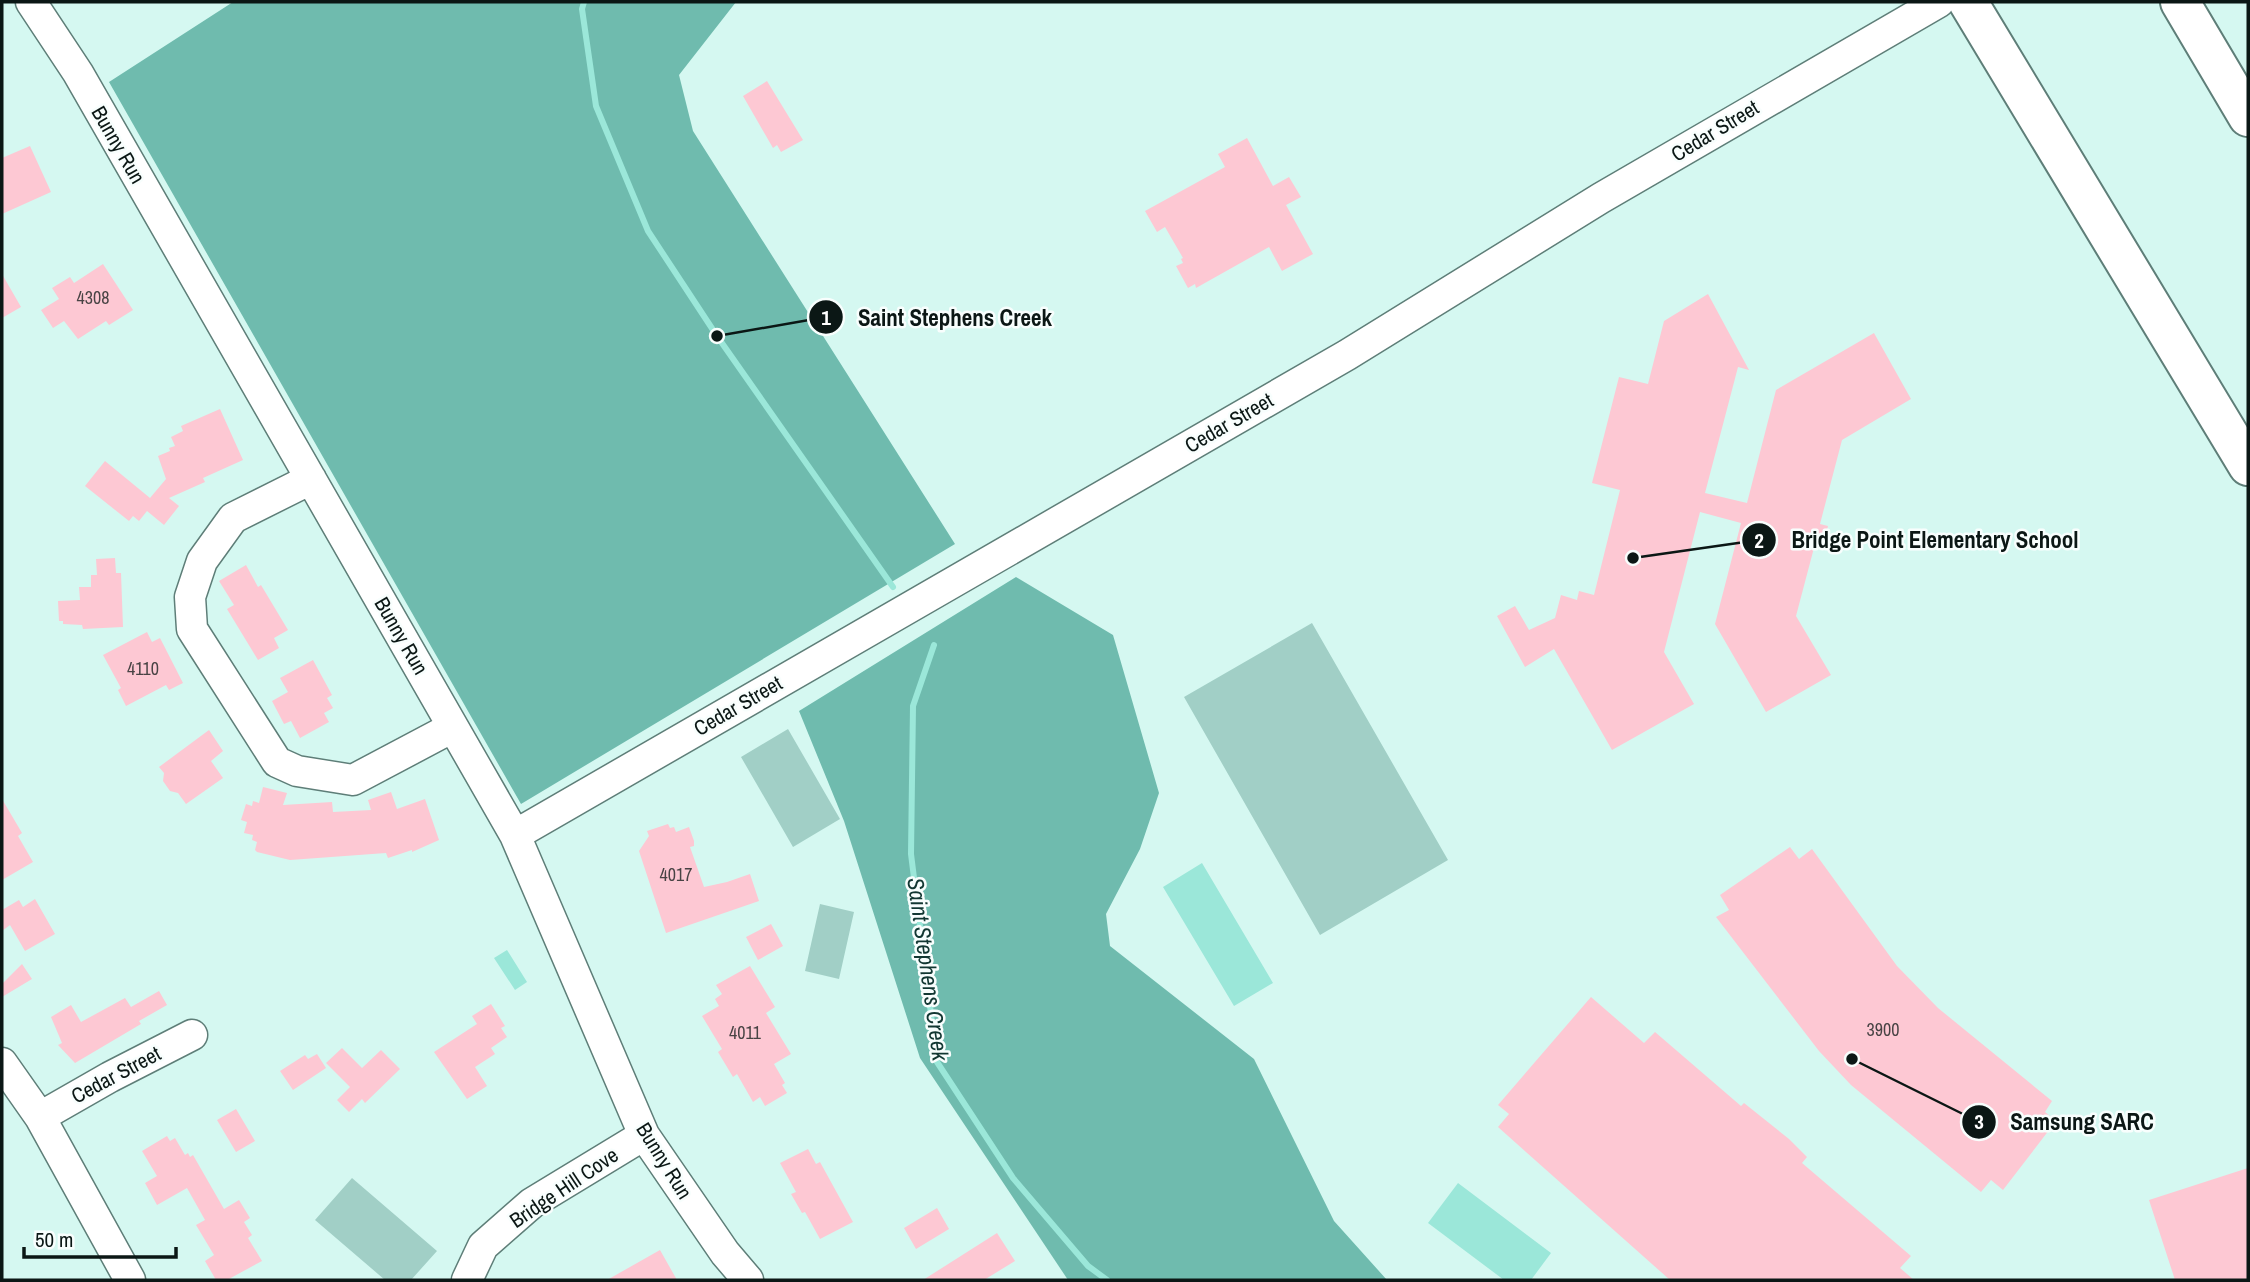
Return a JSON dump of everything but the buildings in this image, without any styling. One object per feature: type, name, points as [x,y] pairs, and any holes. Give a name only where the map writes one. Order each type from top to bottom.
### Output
[{"type":"highway","points":[[1968,2],[2248,466]]},
{"type":"highway","points":[[2180,2],[2248,117]]},
{"type":"street","name":"Bunny Run","points":[[31,2],[78,73],[515,835],[644,1135],[724,1253],[748,1280]]},
{"type":"street","name":"Cedar Street","points":[[515,835],[1347,355],[1611,192],[1939,2]]},
{"type":"street","points":[[310,479],[233,517],[202,561],[190,597],[192,629],[277,762],[297,771],[353,780],[453,727]]},
{"type":"street","name":"Cedar Street","points":[[40,1117],[192,1035]]},
{"type":"street","points":[[2,1063],[40,1117],[130,1280]]},
{"type":"street","name":"Bridge Hill Cove","points":[[467,1280],[483,1246],[532,1203],[644,1135]]},
{"type":"shaded area","points":[[233,2],[736,2],[679,75],[693,131],[955,544],[521,804],[109,82]]},
{"type":"shaded area","points":[[1016,577],[1113,635],[1159,793],[1140,849],[1106,914],[1110,946],[1254,1059],[1334,1221],[1387,1280],[1068,1280],[920,1058],[844,821],[799,711]]},
{"type":"shaded area","points":[[1312,623],[1448,860],[1320,935],[1184,697]]},
{"type":"shaded area","points":[[788,729],[840,819],[793,847],[741,757]]},
{"type":"shaded area","points":[[1202,863],[1273,983],[1234,1006],[1163,887]]},
{"type":"shaded area","points":[[820,904],[854,912],[839,979],[805,971]]},
{"type":"shaded area","points":[[507,950],[527,982],[515,990],[494,958]]},
{"type":"shaded area","points":[[352,1178],[437,1251],[411,1280],[385,1280],[315,1220]]},
{"type":"shaded area","points":[[1458,1183],[1551,1253],[1531,1280],[1504,1280],[1428,1223]]},
{"type":"waterway","name":"Saint Stephens Creek","points":[[584,2],[582,9],[596,106],[648,231],[717,336],[893,587]]},
{"type":"waterway","name":"Saint Stephens Creek","points":[[934,645],[913,706],[911,854],[937,1062],[1013,1178],[1088,1266],[1107,1280]]},
{"type":"place","name":"Saint Stephens Creek","points":[[717,336]]},
{"type":"place","name":"Bridge Point Elementary School","points":[[1633,558]]},
{"type":"place","name":"Samsung SARC","points":[[1852,1059]]}]
